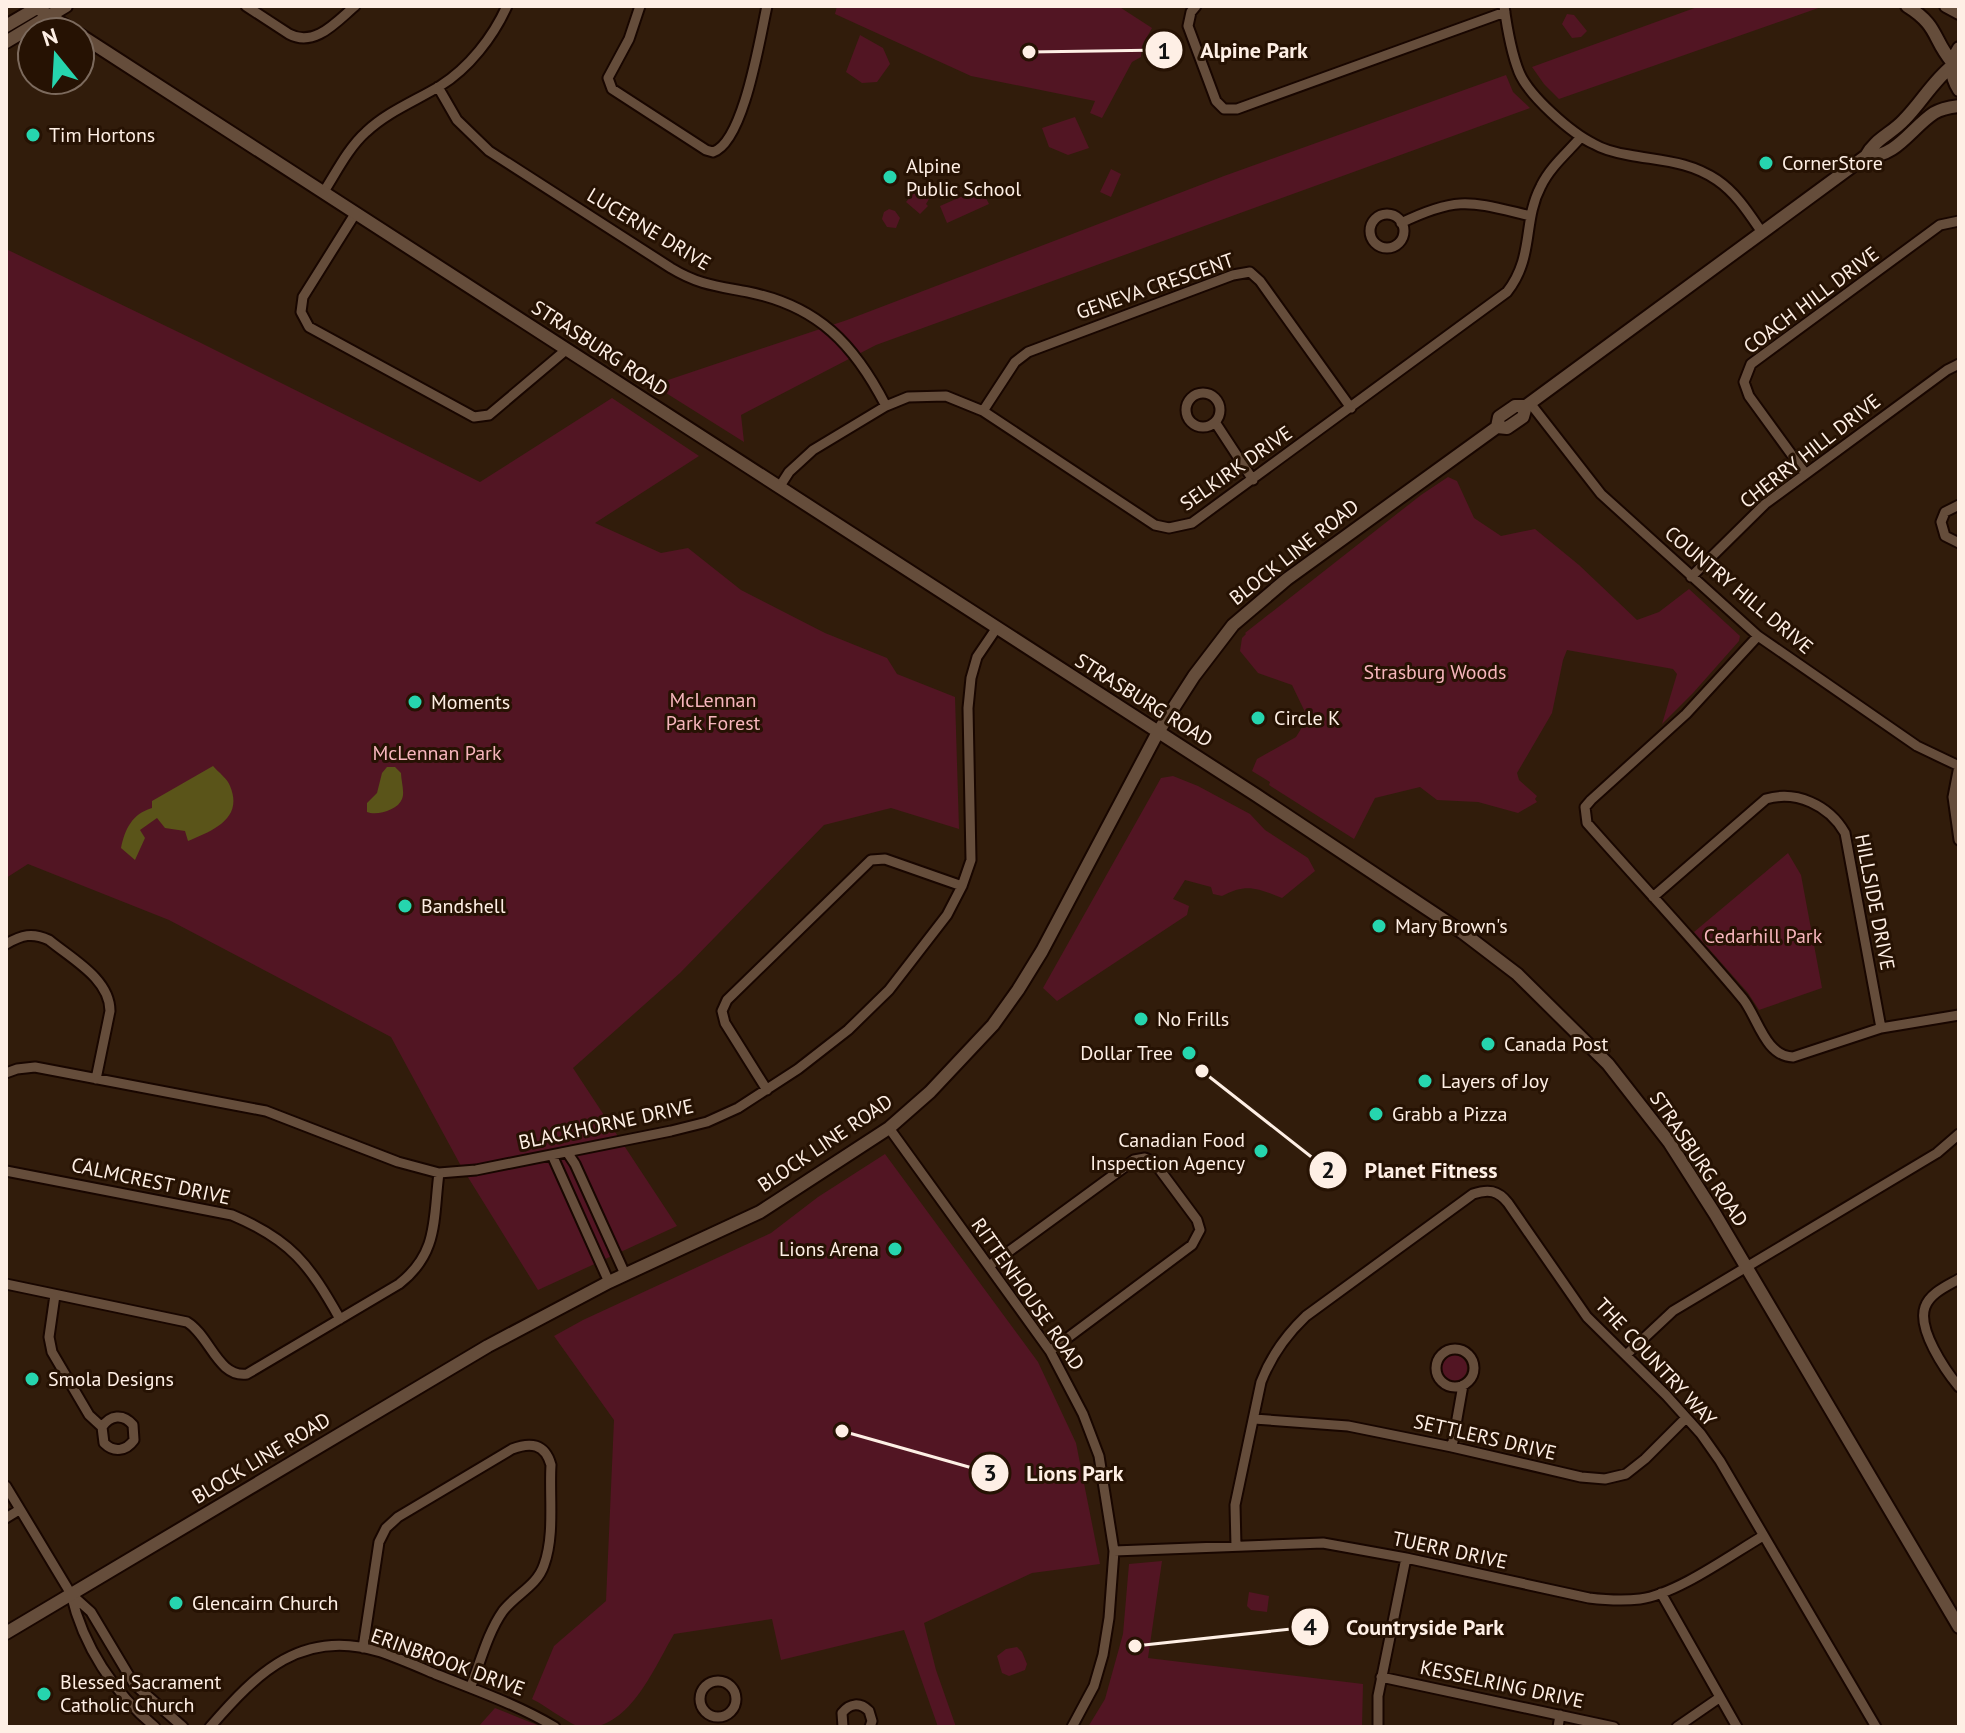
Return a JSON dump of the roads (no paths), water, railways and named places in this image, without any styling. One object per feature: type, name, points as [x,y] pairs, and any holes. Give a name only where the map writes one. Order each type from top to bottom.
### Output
[{"type":"street","points":[[6,26],[40,9],[66,6]]},
{"type":"street","points":[[246,6],[296,38],[305,38],[325,32],[355,6]]},
{"type":"street","points":[[323,193],[365,132],[463,68],[479,51],[507,6]]},
{"type":"street","points":[[640,6],[629,39],[610,73],[609,83],[612,89],[713,152],[725,145],[744,104],[767,6]]},
{"type":"street","points":[[1196,6],[1191,12],[1188,26],[1216,101],[1224,109],[1237,109],[1504,9],[1523,79],[1543,103],[1581,137],[1618,153],[1694,167],[1730,189],[1761,231]]},
{"type":"street","points":[[1907,6],[1932,26],[1952,64],[1952,76],[1959,90]]},
{"type":"street","points":[[1946,6],[1959,13]]},
{"type":"street","points":[[6,42],[40,9]]},
{"type":"street","name":"STRASBURG ROAD","points":[[96,46],[1391,884],[1517,974],[1608,1064],[1669,1142],[1959,1627]]},
{"type":"street","name":"BLOCK LINE ROAD","points":[[6,1633],[488,1346],[625,1274],[760,1212],[889,1128],[930,1092],[993,1025],[1018,990],[1046,944],[1158,732],[1209,655],[1233,625],[1256,603],[1497,427],[1499,417],[1515,406],[1528,404],[1866,156],[1872,144],[1901,123],[1952,64],[1959,48]]},
{"type":"street","name":"LUCERNE DRIVE","points":[[438,87],[457,120],[489,151],[671,268],[713,287],[782,300],[812,316],[853,351],[886,406]]},
{"type":"street","name":"BLOCK LINE ROAD","points":[[1866,156],[1879,157],[1935,112],[1959,106]]},
{"type":"street","name":"SELKIRK DRIVE","points":[[780,486],[789,472],[813,450],[886,406],[908,397],[937,395],[983,411],[1155,525],[1169,528],[1192,523],[1507,292],[1521,272],[1531,216],[1540,187],[1581,137]]},
{"type":"street","points":[[1401,223],[1441,207],[1469,202],[1531,216]]},
{"type":"street","points":[[355,214],[303,297],[301,312],[309,327],[474,417],[489,415],[566,350]]},
{"type":"street","name":"COACH HILL DRIVE","points":[[1805,473],[1749,396],[1744,382],[1751,364],[1940,225],[1959,221]]},
{"type":"street","name":"GENEVA CRESCENT","points":[[983,411],[1015,362],[1028,352],[1233,275],[1250,272],[1260,281],[1351,408]]},
{"type":"street","name":"CHERRY HILL DRIVE","points":[[1691,577],[1765,504],[1959,364]]},
{"type":"street","name":"COUNTRY HILL DRIVE","points":[[1528,404],[1601,494],[1758,636],[1917,746],[1959,766]]},
{"type":"street","points":[[1215,422],[1253,480]]},
{"type":"street","points":[[1959,505],[1945,512],[1941,522],[1945,536],[1959,543]]},
{"type":"street","name":"BLACKHORNE DRIVE","points":[[6,1073],[35,1067],[266,1111],[398,1162],[439,1173],[476,1170],[707,1122],[738,1108],[819,1053],[889,990],[928,943],[962,886],[971,860],[968,708],[971,678],[977,657],[996,629]]},
{"type":"street","points":[[1758,636],[1686,714],[1585,807],[1587,823],[1746,1003],[1774,1050],[1782,1056],[1793,1057],[1881,1028],[1959,1015]]},
{"type":"street","points":[[1959,766],[1953,797],[1959,840]]},
{"type":"street","name":"HILLSIDE DRIVE","points":[[1653,897],[1766,799],[1782,794],[1806,799],[1833,817],[1845,833],[1881,1028]]},
{"type":"street","points":[[767,1090],[725,1023],[722,1011],[727,1000],[871,860],[885,859],[962,886]]},
{"type":"street","points":[[6,944],[24,935],[40,936],[49,940],[103,986],[110,1002],[110,1011],[96,1079]]},
{"type":"street","name":"RITTENHOUSE ROAD","points":[[889,1128],[1050,1351],[1076,1399],[1099,1456],[1114,1551],[1103,1655],[1094,1686],[1072,1727]]},
{"type":"street","points":[[1626,1355],[1673,1311],[1937,1153],[1959,1134]]},
{"type":"street","points":[[567,1152],[625,1274]]},
{"type":"street","points":[[552,1155],[609,1282]]},
{"type":"street","points":[[989,1266],[1134,1160],[1145,1158],[1154,1162],[1182,1199],[1197,1220],[1200,1230],[1194,1244],[1050,1351]]},
{"type":"street","name":"CALMCREST DRIVE","points":[[6,1171],[232,1215],[258,1226],[280,1239],[301,1258],[340,1319]]},
{"type":"street","points":[[6,1284],[187,1322],[198,1329],[223,1366],[238,1375],[247,1374],[399,1284],[419,1265],[427,1255],[430,1243],[439,1173]]},
{"type":"street","name":"THE COUNTRY WAY","points":[[1236,1546],[1235,1505],[1261,1382],[1268,1364],[1291,1330],[1473,1194],[1484,1190],[1501,1194],[1587,1317],[1686,1418],[1720,1461],[1876,1727]]},
{"type":"street","points":[[1959,1279],[1930,1300],[1924,1307],[1923,1320],[1925,1333],[1959,1387]]},
{"type":"street","points":[[55,1295],[49,1337],[52,1352],[89,1415],[102,1427]]},
{"type":"street","points":[[1452,1447],[1463,1385],[1473,1372],[1470,1357],[1459,1349],[1445,1351],[1436,1362],[1437,1377],[1449,1386],[1463,1385]]},
{"type":"street","name":"SETTLERS DRIVE","points":[[1254,1419],[1348,1426],[1581,1477],[1605,1479],[1626,1474],[1686,1418]]},
{"type":"street","points":[[363,1648],[379,1542],[386,1528],[398,1517],[512,1449],[527,1443],[534,1444],[547,1453],[551,1465],[544,1565],[538,1579],[498,1619],[471,1686]]},
{"type":"street","points":[[6,1486],[71,1594],[91,1612],[134,1684],[183,1727]]},
{"type":"street","points":[[6,1518],[19,1510]]},
{"type":"street","name":"TUERR DRIVE","points":[[1114,1551],[1323,1543],[1589,1598],[1617,1601],[1642,1599],[1661,1593],[1763,1536]]},
{"type":"street","points":[[1378,1727],[1381,1677],[1406,1558]]},
{"type":"street","points":[[1661,1593],[1737,1727]]},
{"type":"street","points":[[71,1594],[76,1620],[94,1653],[127,1703],[155,1727]]},
{"type":"street","name":"ERINBROOK DRIVE","points":[[210,1727],[252,1680],[276,1663],[298,1653],[325,1647],[381,1652],[471,1686],[555,1727]]},
{"type":"street","name":"KESSELRING DRIVE","points":[[1381,1677],[1614,1727]]},
{"type":"street","points":[[1677,1727],[1719,1698]]},
{"type":"street","points":[[843,1727],[842,1713],[856,1704],[869,1711],[870,1727]]},
{"type":"street","points":[[1558,1727],[1560,1715]]},
{"type":"place","name":"Alpine Park","points":[[1029,52]]},
{"type":"place","name":"Tim Hortons","points":[[33,135]]},
{"type":"place","name":"CornerStore","points":[[1766,163]]},
{"type":"place","name":"Alpine Public School","points":[[890,177]]},
{"type":"place","name":"Moments","points":[[415,702]]},
{"type":"place","name":"Circle K","points":[[1258,718]]},
{"type":"place","name":"Bandshell","points":[[405,906]]},
{"type":"place","name":"Mary Brown's","points":[[1379,926]]},
{"type":"place","name":"No Frills","points":[[1141,1019]]},
{"type":"place","name":"Canada Post","points":[[1488,1044]]},
{"type":"place","name":"Dollar Tree","points":[[1189,1053]]},
{"type":"place","name":"Planet Fitness","points":[[1202,1071]]},
{"type":"place","name":"Layers of Joy","points":[[1425,1081]]},
{"type":"place","name":"Grabb a Pizza","points":[[1376,1114]]},
{"type":"place","name":"Canadian Food Inspection Agency","points":[[1261,1151]]},
{"type":"place","name":"Lions Arena","points":[[895,1249]]},
{"type":"place","name":"Smola Designs","points":[[32,1379]]},
{"type":"place","name":"Lions Park","points":[[842,1431]]},
{"type":"place","name":"Glencairn Church","points":[[176,1603]]},
{"type":"place","name":"Countryside Park","points":[[1135,1646]]},
{"type":"place","name":"Blessed Sacrament Catholic Church","points":[[44,1694]]},
{"type":"park label","name":"Strasburg Woods","points":[[1435,672]]},
{"type":"park label","name":"McLennan Park Forest","points":[[713,712]]},
{"type":"park label","name":"McLennan Park","points":[[437,753]]},
{"type":"park label","name":"Cedarhill Park","points":[[1763,936]]}]
